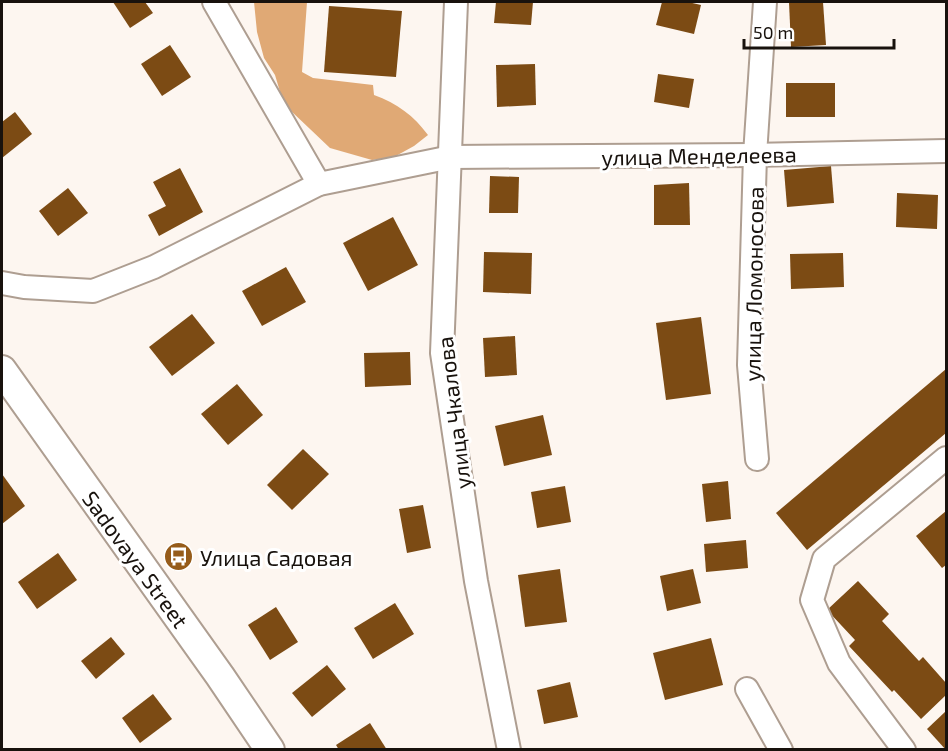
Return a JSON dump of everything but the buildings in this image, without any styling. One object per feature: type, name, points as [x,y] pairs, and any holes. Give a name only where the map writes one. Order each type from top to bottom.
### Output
[{"type":"street","points":[[214,2],[319,184]]},
{"type":"street","name":"улица Чкалова","points":[[456,2],[442,353],[476,581],[509,750]]},
{"type":"street","name":"улица Ломоносова","points":[[757,459],[749,365],[755,155],[765,2]]},
{"type":"street","name":"улица Менделеева","points":[[2,283],[24,287],[93,291],[154,267],[319,184],[451,157],[946,151]]},
{"type":"street","name":"Sadovaya Street","points":[[2,370],[270,750]]},
{"type":"street","points":[[904,750],[839,663],[812,600],[824,559],[946,458]]},
{"type":"street","points":[[747,689],[781,750]]},
{"type":"shaded area","points":[[254,2],[307,2],[302,72],[313,78],[373,85],[374,95],[404,111],[428,135],[394,157],[372,160],[330,148],[290,110],[281,95],[275,75],[264,58],[257,32]]},
{"type":"place","name":"Улица Садовая","points":[[179,557]]}]
